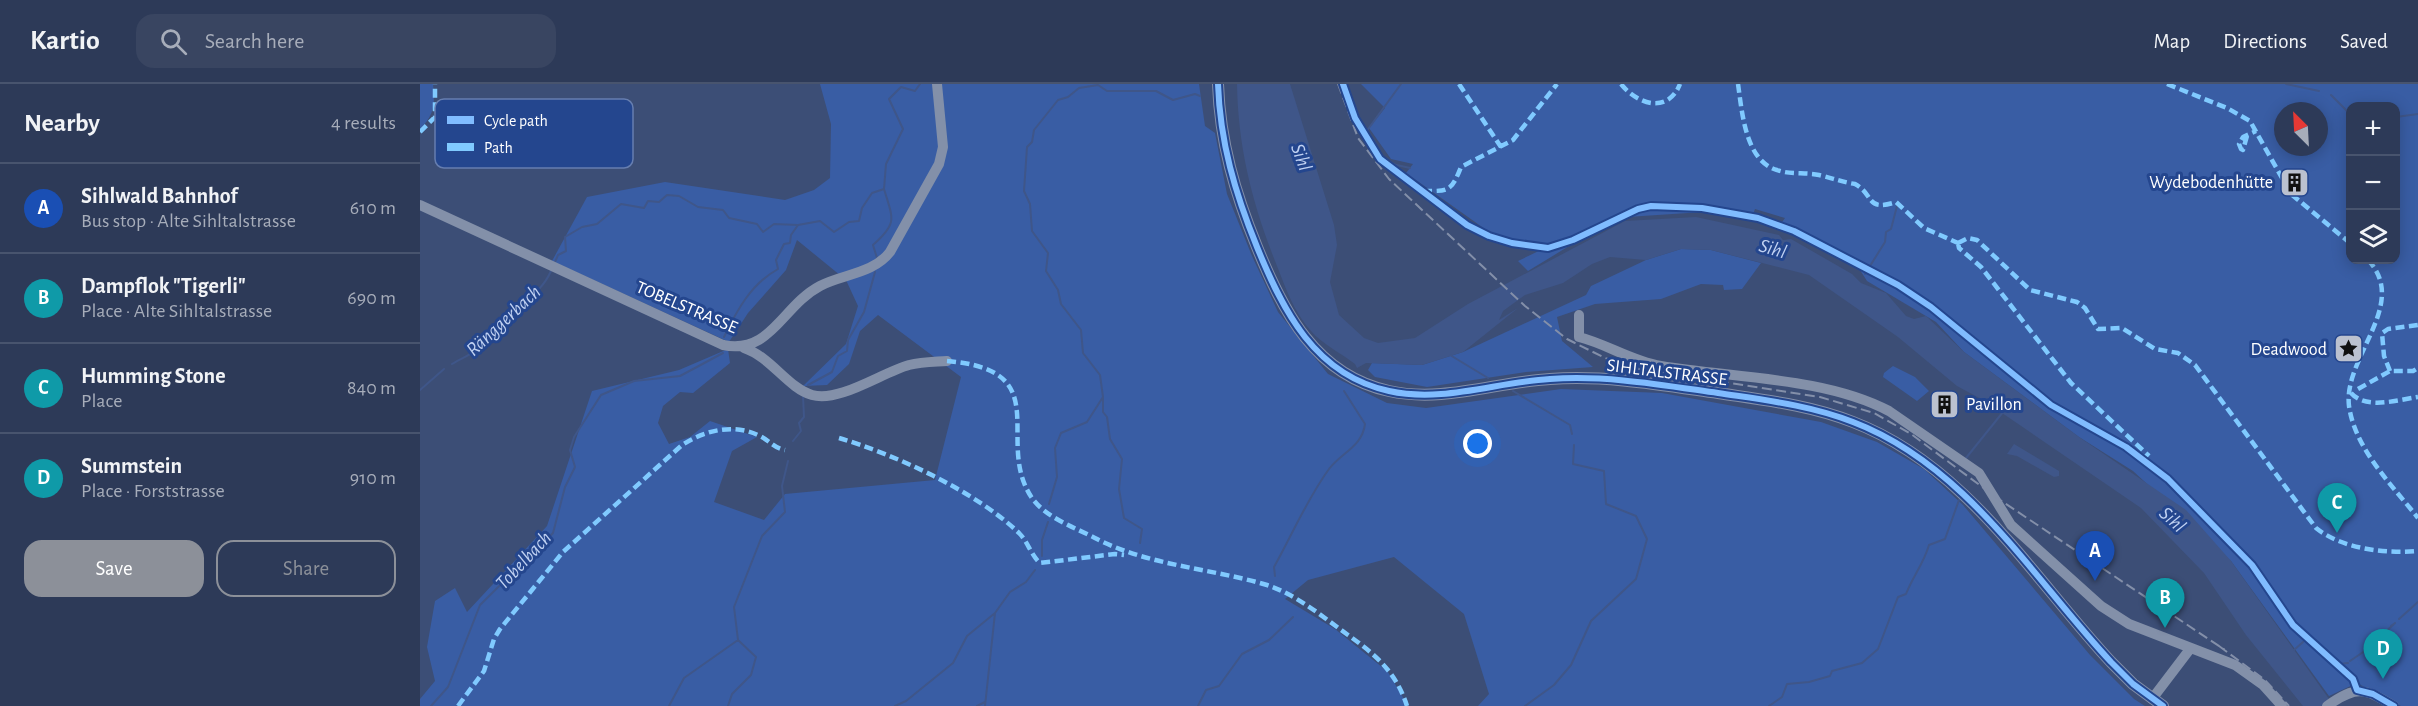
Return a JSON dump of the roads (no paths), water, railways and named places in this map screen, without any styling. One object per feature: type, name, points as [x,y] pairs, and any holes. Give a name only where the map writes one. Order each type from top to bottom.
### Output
[{"type":"main road","name":"SIHLTALSTRASSE","points":[[1218,84],[1221,127],[1227,163],[1267,272],[1301,334],[1320,354],[1342,371],[1383,390],[1422,395],[1548,379],[1613,379],[1781,403],[1856,423],[1908,449],[1957,488],[2106,657],[2152,699],[2163,706]]},
{"type":"street","name":"TOBELSTRASSE","points":[[420,205],[723,345],[744,348],[765,336],[803,297],[821,285],[874,266],[890,252],[939,164],[943,147],[937,84]]},
{"type":"street","points":[[1579,315],[1579,337],[1641,362],[1835,391],[1856,396],[1889,411],[1979,472],[2011,525],[2101,606],[2129,624],[2242,669],[2263,685],[2282,706]]},
{"type":"street","points":[[765,336],[762,345],[765,359]]},
{"type":"street","points":[[744,348],[765,359],[802,390],[824,397],[909,366],[947,361]]},
{"type":"street","points":[[2152,699],[2190,649]]},
{"type":"street","points":[[2327,706],[2338,699],[2364,690],[2394,706]]},
{"type":"water","name":"Sihl","points":[[1237,84],[1290,84],[1334,225],[1337,245],[1330,282],[1339,315],[1364,338],[1378,343],[1415,338],[1468,304],[1625,221],[1696,217],[1779,235],[1783,240],[1791,239],[1852,274],[1861,283],[1886,293],[1906,316],[1914,319],[1926,316],[1964,352],[2079,437],[2186,510],[2231,561],[2334,706],[2303,706],[2246,635],[2204,573],[2141,508],[1983,400],[1957,386],[1898,337],[1809,275],[1711,250],[1681,249],[1646,260],[1610,257],[1592,264],[1563,283],[1525,295],[1503,311],[1499,320],[1518,308],[1463,352],[1422,365],[1366,363],[1357,368],[1355,364],[1315,336],[1300,316],[1287,292],[1268,244],[1248,177],[1240,131]]},
{"type":"water","points":[[2014,444],[2059,471],[2059,476],[2054,477],[2017,456],[2007,454]]},
{"type":"waterway","name":"Ränggerbach","points":[[555,262],[558,255],[566,251],[565,237],[582,227],[597,224],[621,204],[644,208],[648,201],[659,202],[667,195],[679,196],[698,207],[723,210],[729,218],[757,224],[763,232],[774,224],[798,225],[820,221],[834,232],[849,222],[859,221],[862,208],[872,193],[884,189],[886,164],[903,129],[889,99],[901,87],[915,91],[920,84]]},
{"type":"waterway","points":[[1347,84],[1357,116],[1376,150],[1391,163],[1410,168]]},
{"type":"waterway","points":[[1366,132],[1401,84]]},
{"type":"waterway","points":[[2286,84],[2319,91]]},
{"type":"waterway","points":[[1049,504],[1057,477],[1055,448],[1061,433],[1087,422],[1103,397],[1100,375],[1083,353],[1081,330],[1061,304],[1058,290],[1046,271],[1048,253],[1032,231],[1030,204],[1024,191],[1027,147],[1032,142],[1034,130],[1058,100],[1068,97],[1079,88],[1098,85],[1107,91],[1156,91],[1173,100],[1195,94],[1200,96]]},
{"type":"waterway","points":[[2331,95],[2346,110]]},
{"type":"waterway","points":[[2400,116],[2418,114]]},
{"type":"waterway","points":[[877,258],[873,245],[887,231],[891,220],[890,207],[884,189]]},
{"type":"waterway","points":[[1870,266],[1885,242],[1886,232],[1891,229],[1897,206]]},
{"type":"waterway","name":"Tobelbach","points":[[724,337],[752,290],[778,269],[776,260],[784,244],[790,243],[791,235],[798,225]]},
{"type":"waterway","points":[[1865,274],[1868,270]]},
{"type":"waterway","name":"Ränggerbach","points":[[452,364],[480,347],[507,315],[538,289],[551,271]]},
{"type":"waterway","points":[[808,385],[832,372],[838,356],[847,351],[848,340],[864,312],[875,272]]},
{"type":"waterway","name":"Tobelbach","points":[[431,706],[448,687],[480,605],[553,533],[565,487],[575,467],[570,450],[574,437],[601,395],[634,381],[680,376],[723,353]]},
{"type":"waterway","points":[[1450,355],[1488,378]]},
{"type":"waterway","name":"Ränggerbach","points":[[420,390],[444,369]]},
{"type":"waterway","points":[[1275,576],[1274,567],[1314,492],[1329,469],[1356,444],[1363,432],[1365,424],[1344,391]]},
{"type":"waterway","points":[[1513,391],[1570,425],[1572,434]]},
{"type":"waterway","points":[[793,441],[801,431],[799,423],[804,417],[803,396]]},
{"type":"waterway","points":[[1103,398],[1103,412],[1107,417],[1110,439],[1122,459],[1119,489],[1124,518],[1142,529],[1140,543]]},
{"type":"waterway","points":[[1966,458],[2003,412]]},
{"type":"waterway","points":[[1525,706],[1554,685],[1571,665],[1591,621],[1636,579],[1647,539],[1636,516],[1606,504],[1604,471],[1573,464],[1574,445]]},
{"type":"waterway","points":[[669,706],[684,678],[738,640],[734,607],[762,536],[785,512],[782,486],[788,461]]},
{"type":"waterway","points":[[1769,706],[1782,697],[1787,684],[1809,682],[1830,676],[1832,671],[1862,663],[1878,649],[1898,597],[1906,594],[1929,545],[1945,539],[1959,500]]},
{"type":"waterway","points":[[1042,556],[1042,540],[1048,522]]},
{"type":"waterway","points":[[985,706],[995,613],[1010,592],[1026,582],[1035,570]]},
{"type":"waterway","points":[[2399,619],[2418,602]]},
{"type":"waterway","points":[[895,706],[906,701],[953,663],[967,636],[995,613]]},
{"type":"waterway","points":[[1198,706],[1206,690],[1219,686],[1242,654],[1269,640],[1293,617]]},
{"type":"waterway","points":[[2378,639],[2395,623],[2391,626]]},
{"type":"waterway","points":[[2309,636],[2339,664],[2348,663]]},
{"type":"waterway","points":[[728,706],[732,694],[751,675],[756,657],[738,640]]},
{"type":"waterway","points":[[2294,650],[2303,642]]},
{"type":"waterway","points":[[2350,661],[2372,646]]},
{"type":"waterway","points":[[977,706],[985,702]]},
{"type":"railway","points":[[1338,84],[1358,138],[1389,179],[1525,306],[1567,339],[1605,358],[1639,369],[1820,397],[1874,413],[1911,434],[1997,498],[2225,650]]},
{"type":"railway","points":[[2219,646],[2265,680],[2289,706]]},
{"type":"place","name":"Wydebodenhütte","points":[[2294,182]]},
{"type":"place","name":"Deadwood","points":[[2348,349]]},
{"type":"place","name":"Pavillon","points":[[1945,404]]},
{"type":"place","name":"Humming Stone","points":[[2337,533]]},
{"type":"place","name":"Sihlwald Bahnhof","points":[[2095,581]]},
{"type":"place","name":"Dampflok \"Tigerli\"","points":[[2165,628]]},
{"type":"place","name":"Summstein","points":[[2383,679]]}]
